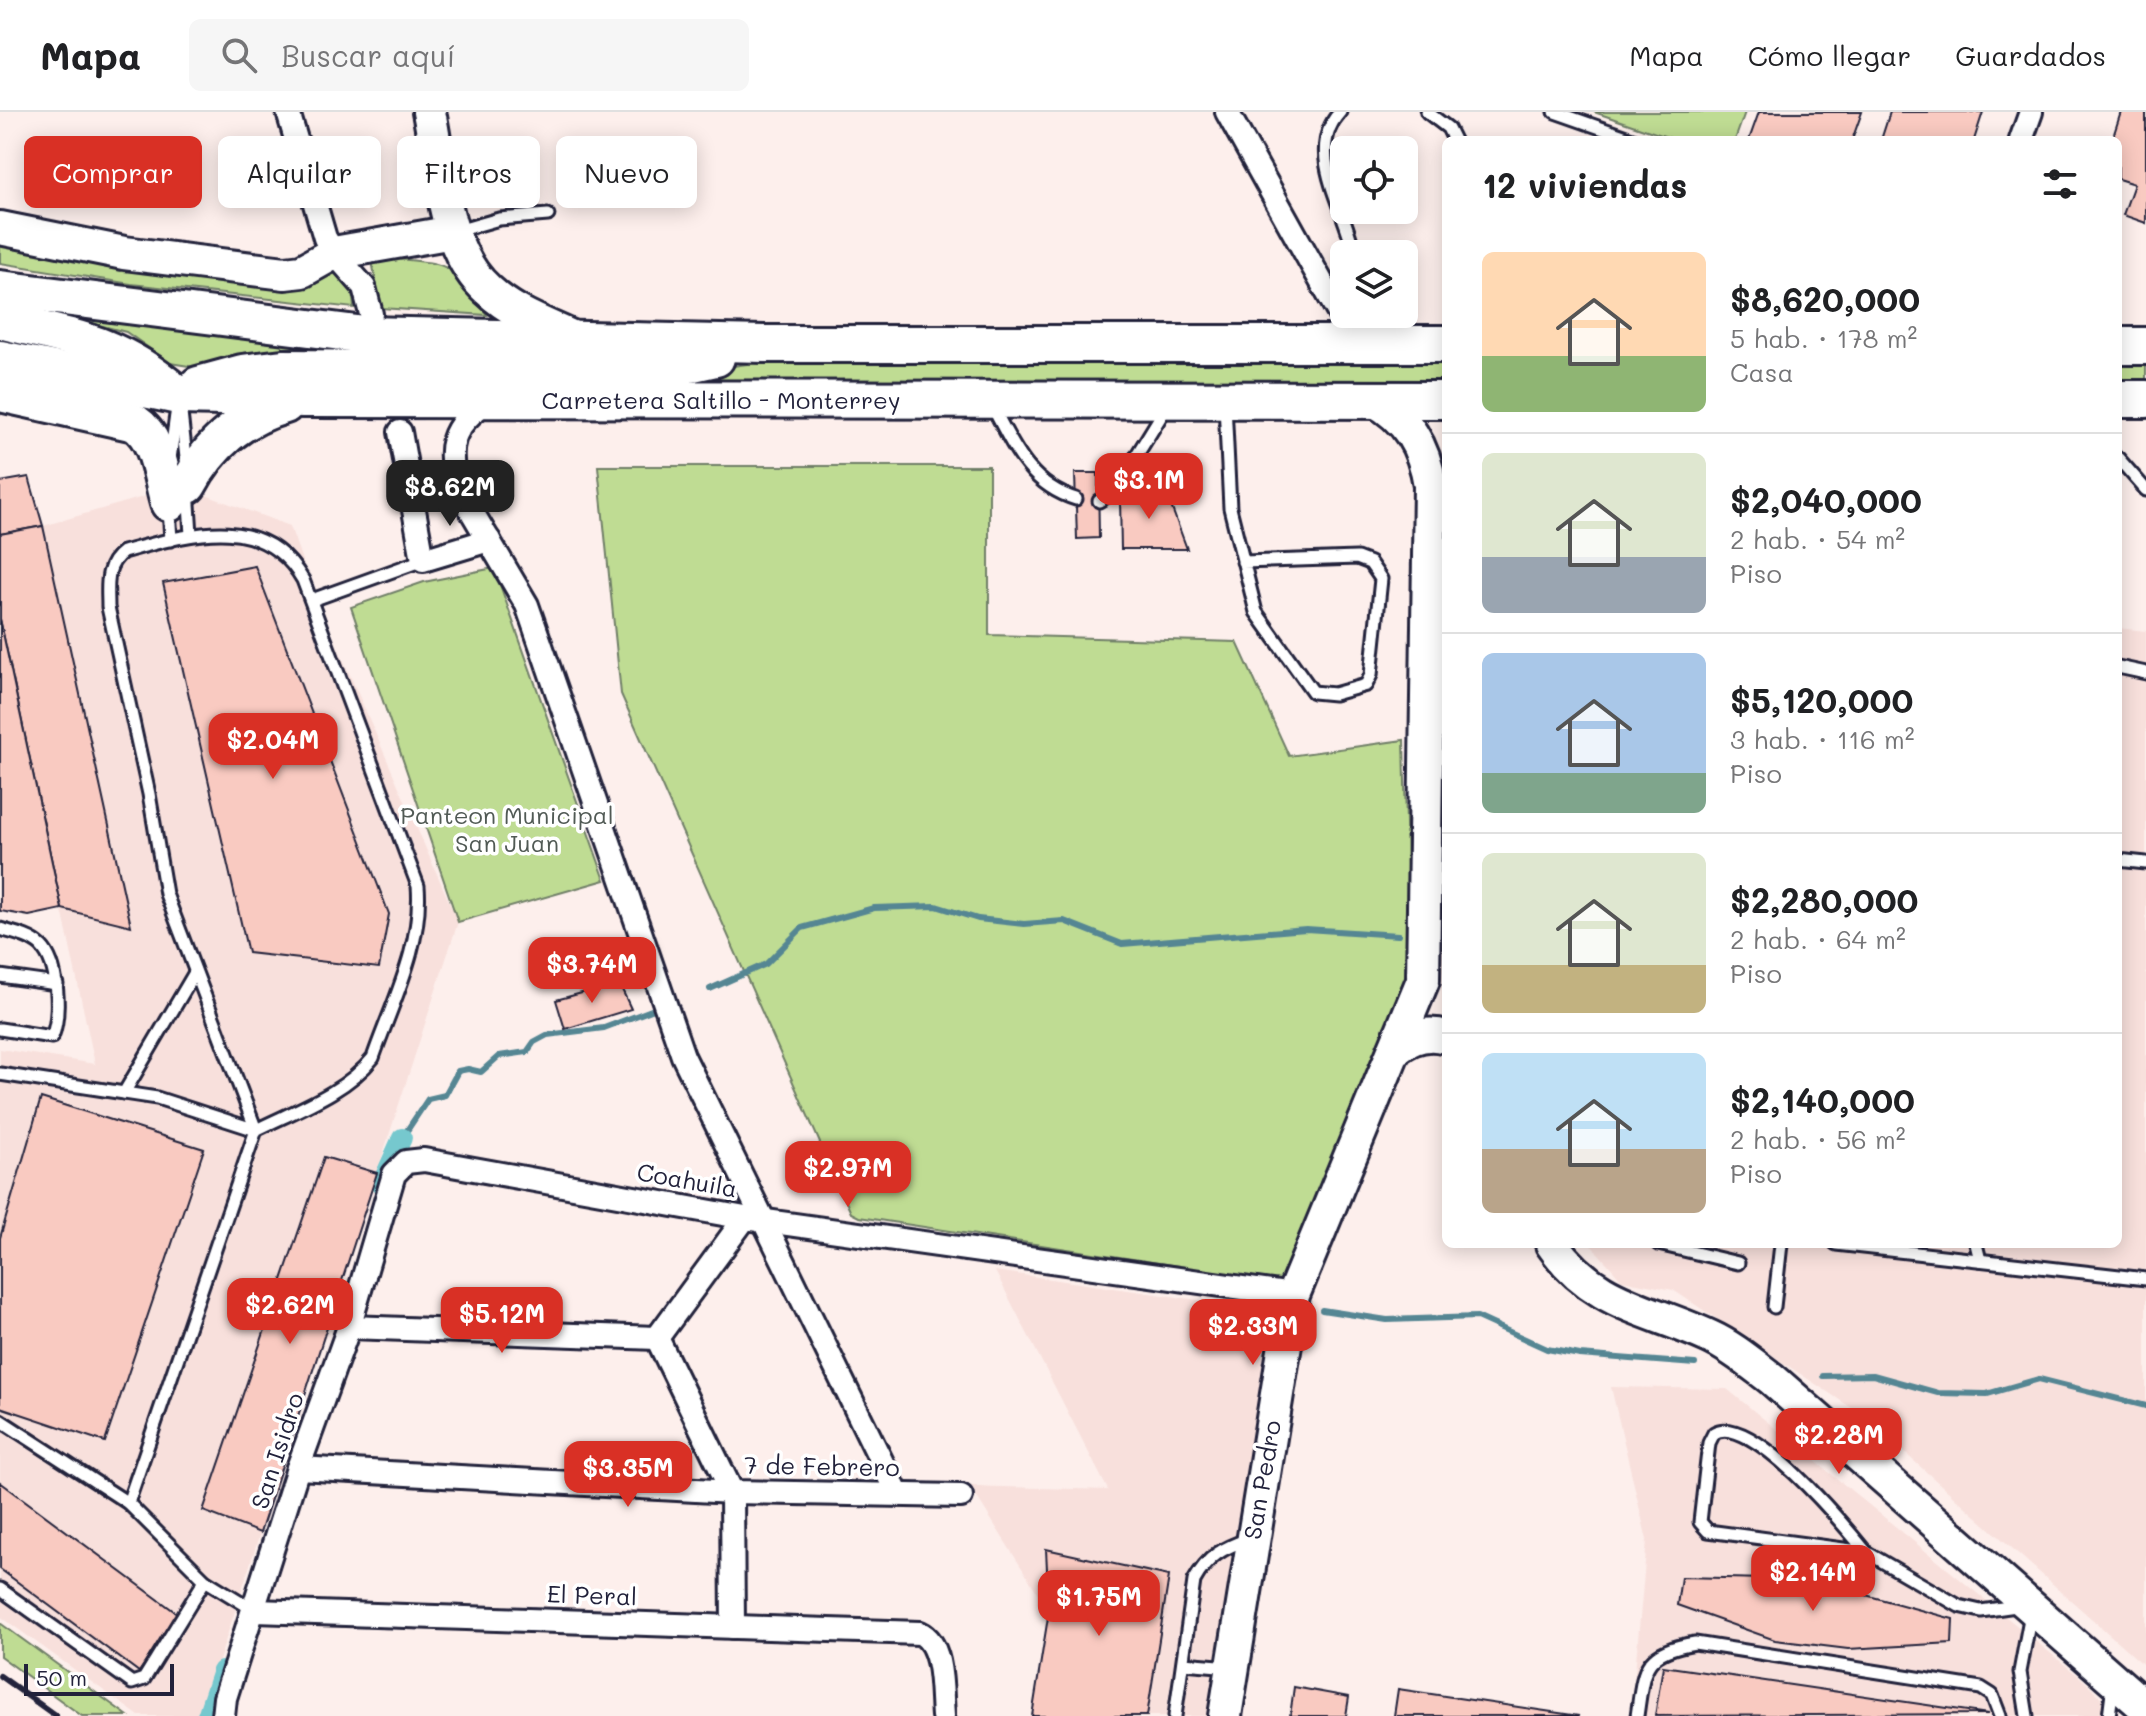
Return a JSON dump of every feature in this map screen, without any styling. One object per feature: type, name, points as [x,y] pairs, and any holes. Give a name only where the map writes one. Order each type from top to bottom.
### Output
[{"type":"main road","points":[[0,289],[365,335],[764,344],[1442,344]]},
{"type":"main road","points":[[0,320],[127,356],[179,396],[183,390],[262,370],[617,371],[689,364],[764,344]]},
{"type":"main road","points":[[2122,346],[2146,346]]},
{"type":"main road","points":[[4,380],[135,423],[144,429],[151,440],[178,494],[199,464],[231,430],[262,413],[303,399]]},
{"type":"main road","name":"Carretera Saltillo - Monterrey","points":[[4,380],[179,396],[303,399],[1442,400]]},
{"type":"main road","points":[[2122,399],[2146,399]]},
{"type":"street","points":[[288,112],[325,238],[364,287],[371,314]]},
{"type":"street","points":[[429,112],[453,232],[465,262],[486,289],[512,309],[574,338]]},
{"type":"street","points":[[1227,112],[1330,281]]},
{"type":"street","points":[[2022,136],[2031,112]]},
{"type":"street","points":[[0,228],[124,253],[263,272],[302,271],[334,253],[453,232]]},
{"type":"street","points":[[1350,328],[1356,344]]},
{"type":"street","points":[[1372,399],[1395,413],[1417,440],[1426,460],[1438,512],[1423,980],[1442,1014]]},
{"type":"street","points":[[488,401],[463,423],[449,455],[459,490],[527,605],[683,1056],[755,1219],[897,1493]]},
{"type":"street","points":[[400,432],[423,560],[489,540]]},
{"type":"street","name":"San Pedro","points":[[1225,1716],[1293,1295],[1423,980]]},
{"type":"street","points":[[1395,1049],[1421,1035],[1442,1037]]},
{"type":"street","name":"Coahuila","points":[[406,1162],[424,1160],[755,1219],[1293,1295]]},
{"type":"street","name":"San Isidro","points":[[223,1716],[225,1698],[298,1468],[349,1327],[394,1174],[406,1162]]},
{"type":"street","points":[[657,1338],[755,1219]]},
{"type":"street","points":[[1555,1248],[1569,1268],[1596,1290],[1714,1338],[1772,1379],[2146,1708]]},
{"type":"street","points":[[349,1327],[657,1338]]},
{"type":"street","points":[[657,1338],[732,1492],[733,1627]]},
{"type":"street","name":"7 de Febrero","points":[[298,1468],[732,1492],[961,1496]]},
{"type":"street","name":"El Peral","points":[[255,1611],[910,1632],[927,1636],[940,1679],[943,1716]]},
{"type":"lane","points":[[1340,112],[1326,135],[1324,160],[1350,240]]},
{"type":"lane","points":[[1427,112],[1448,128],[1452,136]]},
{"type":"lane","points":[[1555,112],[1624,136]]},
{"type":"lane","points":[[453,232],[499,219],[548,215]]},
{"type":"lane","points":[[171,540],[178,494],[179,396]]},
{"type":"lane","points":[[179,396],[170,464],[191,535]]},
{"type":"lane","points":[[989,400],[1037,480],[1054,492],[1076,499]]},
{"type":"lane","points":[[1099,501],[1114,492],[1170,400]]},
{"type":"lane","points":[[1225,400],[1230,508],[1243,562],[1256,612],[1308,688],[1321,694],[1334,694],[1366,685],[1371,675],[1381,579],[1370,563],[1357,558],[1243,562]]},
{"type":"lane","points":[[2122,463],[2146,490]]},
{"type":"lane","points":[[0,1074],[157,1098],[256,1130],[342,1086],[360,1074],[373,1058],[420,914],[418,886],[312,600],[293,563],[275,548],[254,537],[220,531],[191,535],[117,557],[109,571],[108,607],[149,794],[166,894],[256,1130],[128,1503]]},
{"type":"lane","points":[[312,600],[423,560]]},
{"type":"lane","points":[[2122,668],[2146,673]]},
{"type":"lane","points":[[2122,860],[2146,863]]},
{"type":"lane","points":[[0,929],[31,939],[43,948],[57,984],[54,1036],[0,1029]]},
{"type":"lane","points":[[124,1093],[194,974]]},
{"type":"lane","points":[[0,976],[57,984]]},
{"type":"lane","points":[[1675,1248],[1738,1263]]},
{"type":"lane","points":[[1774,1307],[1781,1248]]},
{"type":"lane","points":[[1872,1248],[2146,1279]]},
{"type":"lane","points":[[1977,1248],[1980,1260]]},
{"type":"lane","points":[[0,1420],[128,1503],[205,1580],[255,1611]]},
{"type":"lane","points":[[1866,1552],[1714,1534],[1705,1529],[1700,1522],[1709,1443],[1714,1433],[1733,1429],[1753,1439],[1822,1500],[1866,1552],[1959,1606],[1981,1611],[2029,1607],[2020,1672],[2027,1716]]},
{"type":"lane","points":[[1175,1716],[1194,1581],[1205,1562],[1221,1548],[1253,1537]]},
{"type":"lane","points":[[0,1589],[132,1683],[144,1679],[205,1580]]},
{"type":"lane","points":[[1637,1716],[1643,1671],[1663,1648],[1695,1643],[1981,1688],[1992,1695],[2000,1716]]},
{"type":"lane","points":[[1183,1663],[1232,1668]]},
{"type":"lane","points":[[2109,1716],[2114,1680]]},
{"type":"shaded area","points":[[181,486],[290,526],[311,586],[458,922],[201,1716],[139,1716],[0,1616],[0,1049],[95,1064],[0,619],[43,526]]},
{"type":"shaded area","points":[[2122,628],[2146,631],[2146,1667],[1861,1414],[1673,1290],[1622,1280],[1594,1248],[2122,1248]]},
{"type":"shaded area","points":[[995,1271],[1275,1311],[1214,1716],[1032,1716],[1049,1611],[970,1486],[1108,1490]]},
{"type":"shaded area","points":[[1611,1387],[1727,1389],[2081,1678],[2121,1716],[1631,1716],[1647,1540]]},
{"type":"green space","points":[[1594,112],[1745,112],[1736,136],[1664,136]]},
{"type":"green space","points":[[0,238],[327,265],[347,282],[354,308],[131,284],[0,263]]},
{"type":"green space","points":[[388,258],[448,268],[465,284],[487,315],[381,308],[372,261]]},
{"type":"green space","points":[[0,300],[544,358],[254,353],[214,370],[170,363],[126,332]]},
{"type":"green space","points":[[1442,356],[1442,384],[1165,386],[314,379],[650,378],[781,359]]},
{"type":"green space","points":[[2122,359],[2146,359],[2146,383],[2122,383]]},
{"type":"green space","points":[[598,466],[989,466],[989,635],[1237,642],[1289,756],[1404,740],[1410,991],[1288,1278],[1276,1281],[859,1217],[851,1213],[621,694]]},
{"type":"green space","name":"Panteon Municipal San Juan","points":[[494,568],[605,880],[458,922],[351,607],[424,582]]},
{"type":"green space","points":[[0,1623],[128,1716],[82,1716],[0,1656]]},
{"type":"building","points":[[1759,112],[1862,112],[1853,136],[1750,136]]},
{"type":"building","points":[[1890,112],[1983,112],[1975,136],[1882,136]]},
{"type":"building","points":[[2121,112],[2146,112],[2146,223],[2123,215],[2134,184],[2122,180],[2122,136],[2113,136]]},
{"type":"building","points":[[1075,473],[1098,473],[1099,538],[1077,539]]},
{"type":"building","points":[[29,477],[43,526],[0,534],[0,482]]},
{"type":"building","points":[[1164,487],[1187,549],[1121,549],[1120,498],[1137,488]]},
{"type":"building","points":[[43,526],[131,926],[62,909],[0,619],[0,534]]},
{"type":"building","points":[[255,566],[389,914],[379,968],[248,953],[163,583]]},
{"type":"building","points":[[0,619],[62,909],[29,916],[0,911]]},
{"type":"building","points":[[619,983],[631,1009],[565,1029],[556,1000]]},
{"type":"building","points":[[41,1098],[204,1149],[105,1442],[0,1407],[0,1238]]},
{"type":"building","points":[[324,1157],[377,1173],[260,1533],[203,1511]]},
{"type":"building","points":[[0,1482],[178,1614],[139,1672],[0,1569]]},
{"type":"building","points":[[1046,1549],[1169,1576],[1147,1716],[1032,1716],[1049,1611]]},
{"type":"building","points":[[1681,1577],[1811,1580],[1953,1619],[1952,1643],[1848,1649],[1775,1640],[1677,1605]]},
{"type":"building","points":[[1663,1666],[1988,1714],[1655,1716]]},
{"type":"building","points":[[1294,1687],[1349,1697],[1346,1716],[1290,1716]]},
{"type":"building","points":[[1398,1689],[1579,1716],[1394,1716]]},
{"type":"waterway","points":[[710,989],[766,964],[802,928],[874,908],[936,906],[978,919],[1024,924],[1064,921],[1122,944],[1306,929],[1398,935]]},
{"type":"waterway","points":[[402,1138],[428,1099],[445,1095],[458,1071],[468,1069],[481,1072],[499,1056],[527,1052],[534,1042],[547,1035],[604,1028],[654,1009]]},
{"type":"waterway","points":[[381,1185],[402,1138]]},
{"type":"waterway","points":[[1322,1310],[1387,1320],[1477,1317],[1547,1349],[1580,1355],[1695,1364]]},
{"type":"waterway","points":[[1823,1376],[1873,1375],[1938,1393],[1987,1394],[2039,1379],[2146,1406]]},
{"type":"waterway","points":[[207,1716],[222,1671]]},
{"type":"railway","points":[[0,1676],[56,1716]]}]
